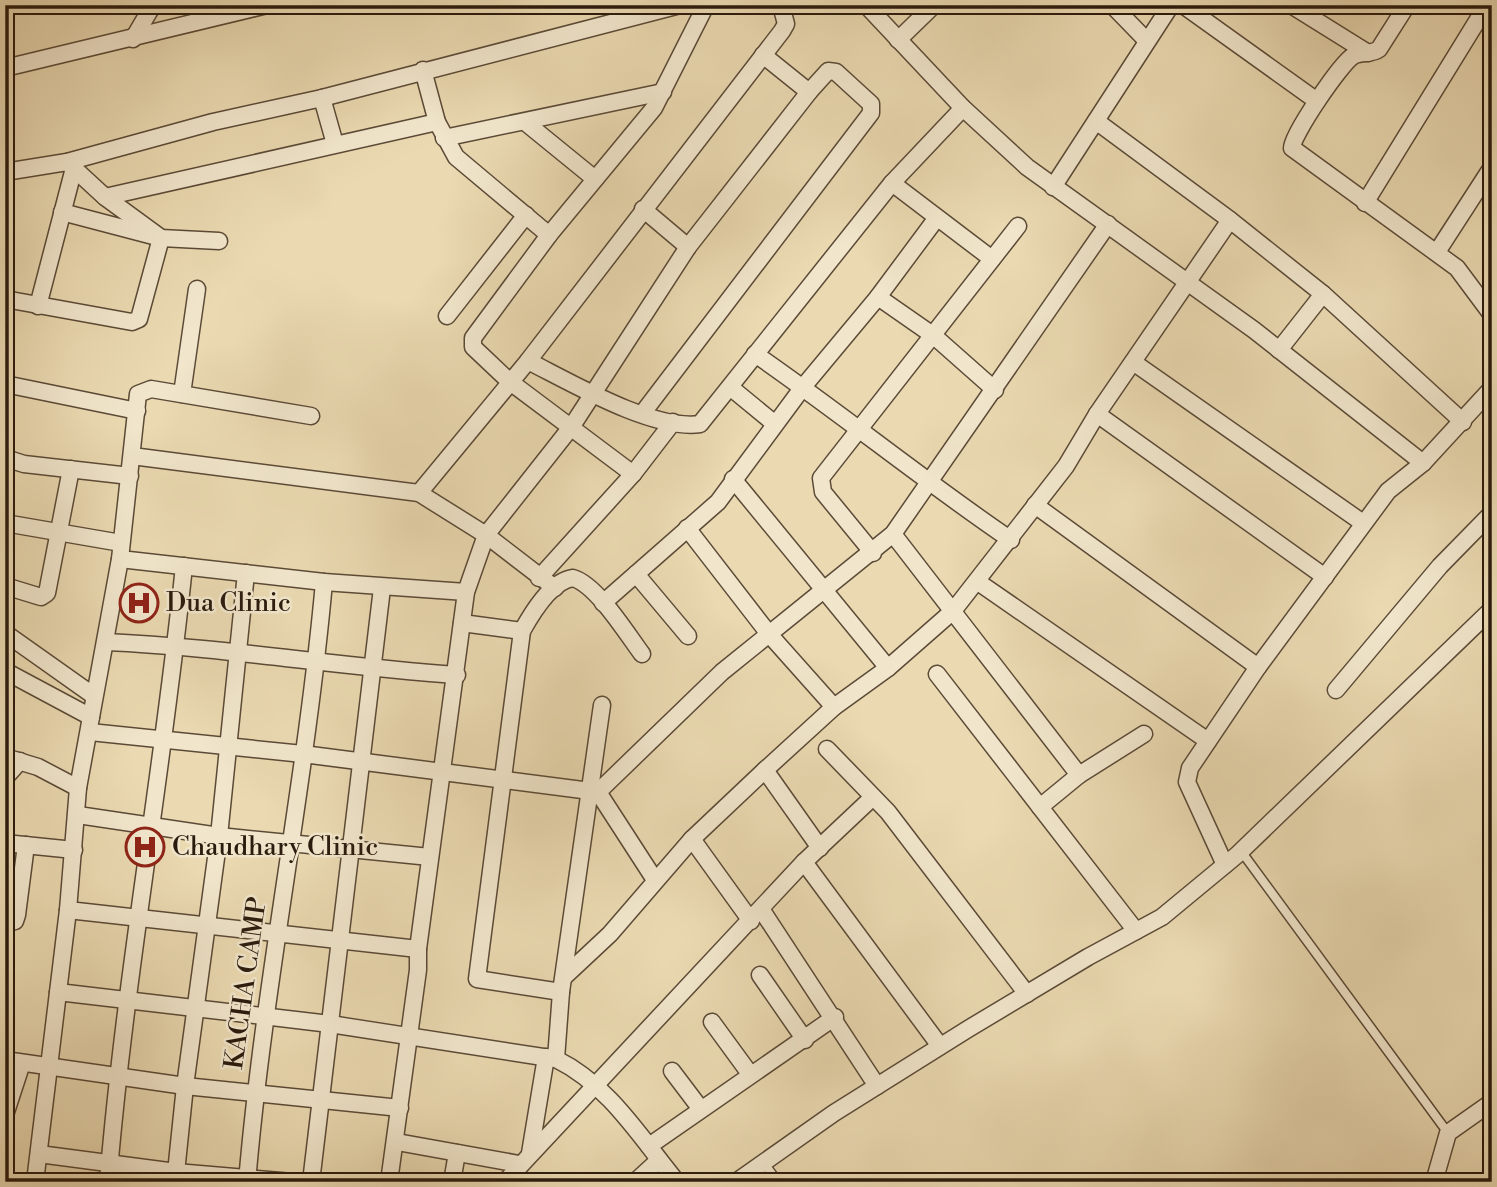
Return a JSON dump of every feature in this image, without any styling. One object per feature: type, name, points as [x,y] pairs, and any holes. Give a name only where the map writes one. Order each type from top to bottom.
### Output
[{"type":"street","points":[[133,39],[153,5]]},
{"type":"street","points":[[5,68],[267,5]]},
{"type":"street","points":[[5,172],[71,165],[213,122],[322,98],[680,5]]},
{"type":"street","points":[[633,474],[509,381],[473,347],[473,338],[549,235],[643,123],[663,92],[706,5]]},
{"type":"street","points":[[418,493],[528,361],[763,55],[786,24],[781,5]]},
{"type":"street","points":[[866,5],[963,108],[1053,187],[1108,224],[1279,350],[1423,463]]},
{"type":"street","points":[[898,40],[934,5]]},
{"type":"street","points":[[1112,5],[1146,40]]},
{"type":"street","points":[[1053,187],[1171,5]]},
{"type":"street","points":[[1183,5],[1317,100]]},
{"type":"street","points":[[1292,5],[1368,53]]},
{"type":"street","points":[[1407,5],[1379,49],[1351,57],[1317,100],[1293,140],[1292,148],[1365,203],[1437,252],[1467,278],[1492,315]]},
{"type":"street","points":[[1365,203],[1487,5]]},
{"type":"street","points":[[763,55],[808,92]]},
{"type":"street","points":[[423,70],[437,122],[456,157],[549,235]]},
{"type":"street","points":[[389,1182],[397,1142],[418,970],[418,949],[457,675],[466,592],[486,535],[572,426],[688,247],[808,92],[832,70],[872,108],[642,414]]},
{"type":"street","points":[[444,138],[663,92]]},
{"type":"street","points":[[322,98],[335,144]]},
{"type":"street","points":[[528,361],[591,393],[642,414],[673,422],[700,424],[891,183],[963,108]]},
{"type":"street","points":[[1096,121],[1230,220],[1323,294],[1463,422]]},
{"type":"street","points":[[105,197],[437,122]]},
{"type":"street","points":[[525,122],[595,179]]},
{"type":"street","points":[[71,165],[105,197],[161,238]]},
{"type":"street","points":[[38,306],[71,165]]},
{"type":"street","points":[[1437,252],[1492,167]]},
{"type":"street","points":[[891,183],[992,259]]},
{"type":"street","points":[[643,209],[688,247]]},
{"type":"street","points":[[62,212],[161,238],[219,241]]},
{"type":"street","points":[[447,316],[527,215]]},
{"type":"street","points":[[603,603],[711,509],[936,219]]},
{"type":"street","points":[[642,654],[603,603],[580,580],[568,579],[555,588],[531,614],[522,631],[477,979],[562,984],[610,934],[692,839],[765,769],[834,706],[888,668],[953,611],[1011,540],[1066,466],[1097,414],[1230,220]]},
{"type":"street","points":[[593,793],[722,672],[873,553],[893,534],[1108,224]]},
{"type":"street","points":[[873,553],[820,484],[1018,226]]},
{"type":"street","points":[[5,299],[132,321],[139,318],[161,238]]},
{"type":"street","points":[[182,394],[197,289]]},
{"type":"street","points":[[1279,350],[1323,294]]},
{"type":"street","points":[[878,297],[934,336],[995,390]]},
{"type":"street","points":[[755,354],[803,387],[927,483],[1011,540]]},
{"type":"street","points":[[1133,362],[1363,523]]},
{"type":"street","points":[[5,384],[137,411]]},
{"type":"street","points":[[730,387],[775,424]]},
{"type":"street","points":[[1225,865],[1186,782],[1190,768],[1258,667],[1363,523],[1398,480],[1423,463],[1492,387]]},
{"type":"street","points":[[35,1182],[68,910],[78,815],[78,788],[120,559],[138,394],[143,390],[182,394],[311,416]]},
{"type":"street","points":[[1097,414],[1325,577]]},
{"type":"street","points":[[539,578],[633,474],[673,422]]},
{"type":"street","points":[[132,456],[418,493],[486,535],[555,588]]},
{"type":"street","points":[[5,458],[130,476]]},
{"type":"street","points":[[5,586],[41,597],[47,593],[71,469]]},
{"type":"street","points":[[733,479],[888,668]]},
{"type":"street","points":[[1035,505],[1258,667]]},
{"type":"street","points":[[1336,690],[1440,566],[1492,513]]},
{"type":"street","points":[[5,523],[121,543]]},
{"type":"street","points":[[687,528],[769,634],[834,706]]},
{"type":"street","points":[[893,534],[1079,775]]},
{"type":"street","points":[[120,559],[382,588],[466,592]]},
{"type":"street","points":[[108,1182],[118,1076],[166,738],[184,566]]},
{"type":"street","points":[[176,1177],[185,1086],[219,836],[246,573]]},
{"type":"street","points":[[636,574],[688,636]]},
{"type":"street","name":"KACHA CAMP","points":[[247,1179],[276,934],[292,843],[317,662],[324,582]]},
{"type":"street","points":[[978,582],[1208,741]]},
{"type":"street","points":[[311,1182],[382,588]]},
{"type":"street","points":[[736,1182],[762,1162],[940,1046],[1162,917],[1241,851],[1492,609]]},
{"type":"street","points":[[462,623],[522,631]]},
{"type":"street","points":[[5,634],[94,696]]},
{"type":"street","points":[[106,642],[176,645],[372,669],[457,675]]},
{"type":"street","points":[[5,671],[91,724],[227,748],[303,754],[593,793],[655,880]]},
{"type":"street","points":[[937,674],[1136,931]]},
{"type":"street","points":[[524,1158],[551,1058],[593,793],[602,705]]},
{"type":"street","points":[[1040,807],[1079,775],[1144,734]]},
{"type":"street","points":[[827,749],[873,797],[1027,994]]},
{"type":"street","points":[[5,778],[13,759],[78,788]]},
{"type":"street","points":[[765,769],[820,848]]},
{"type":"street","points":[[505,1182],[524,1158],[597,1085],[804,862],[873,797]]},
{"type":"street","points":[[78,815],[219,836],[430,857]]},
{"type":"street","points":[[692,839],[756,915],[835,1017],[877,1086]]},
{"type":"street","points":[[5,843],[74,850]]},
{"type":"street","points":[[5,924],[15,921],[17,915],[26,845]]},
{"type":"street","points":[[804,862],[940,1046]]},
{"type":"street","points":[[68,910],[340,943],[418,949]]},
{"type":"street","points":[[760,975],[805,1040]]},
{"type":"street","points":[[58,992],[330,1024],[551,1058],[579,1070],[597,1085],[677,1182]]},
{"type":"street","points":[[649,1146],[700,1108],[805,1040],[835,1017]]},
{"type":"street","points":[[712,1022],[750,1074]]},
{"type":"street","points":[[5,1060],[185,1086],[400,1108]]},
{"type":"street","points":[[5,1115],[22,1063]]},
{"type":"street","points":[[672,1071],[700,1108]]},
{"type":"street","points":[[1434,1182],[1448,1133],[1492,1102]]},
{"type":"street","points":[[397,1142],[457,1153],[524,1158]]},
{"type":"street","points":[[452,1182],[457,1153]]},
{"type":"street","points":[[39,1154],[109,1162],[176,1177],[293,1182]]},
{"type":"street","points":[[635,1182],[659,1160]]},
{"type":"lane","points":[[1241,851],[1448,1133]]},
{"type":"lane","points":[[762,1162],[778,1182]]},
{"type":"place","name":"Dua Clinic","points":[[139,603]]},
{"type":"place","name":"Chaudhary Clinic","points":[[145,847]]}]
